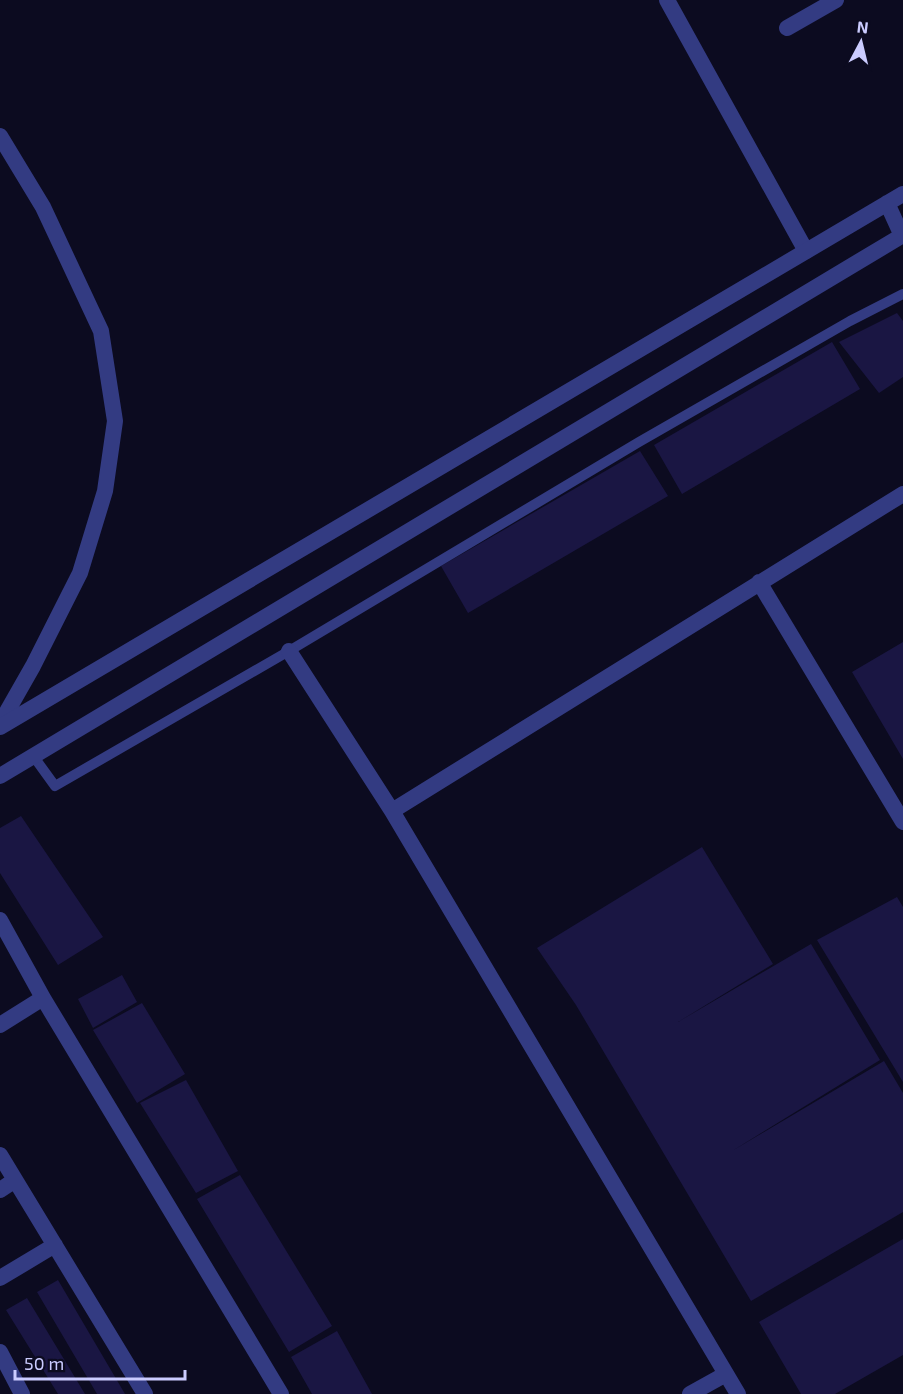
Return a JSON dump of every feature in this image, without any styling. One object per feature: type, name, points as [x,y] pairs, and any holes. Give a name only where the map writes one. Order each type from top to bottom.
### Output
[{"type":"street","points":[[667,0],[806,251]]},
{"type":"street","points":[[787,28],[836,0]]},
{"type":"street","points":[[0,136],[43,207],[101,331],[115,421],[105,491],[80,573],[0,726]]},
{"type":"street","points":[[0,726],[903,194]]},
{"type":"street","points":[[0,776],[903,236],[887,203]]},
{"type":"street","points":[[392,811],[903,494]]},
{"type":"street","points":[[759,582],[903,822]]},
{"type":"street","points":[[290,651],[392,811],[738,1394]]},
{"type":"street","points":[[0,920],[43,998],[281,1394]]},
{"type":"street","points":[[0,1025],[43,998]]},
{"type":"street","points":[[0,1155],[146,1394]]},
{"type":"street","points":[[0,1190],[15,1180]]},
{"type":"street","points":[[0,1278],[55,1245]]},
{"type":"street","points":[[0,1352],[22,1394]]},
{"type":"street","points":[[690,1394],[726,1374]]},
{"type":"lane","points":[[34,757],[55,786],[290,651],[639,442],[850,321],[903,294]]},
{"type":"building","points":[[897,313],[903,321],[903,377],[879,393],[839,342]]},
{"type":"building","points":[[832,342],[860,389],[682,494],[654,445]]},
{"type":"building","points":[[640,451],[668,496],[468,613],[441,566]]},
{"type":"building","points":[[903,642],[903,759],[852,672]]},
{"type":"building","points":[[21,816],[103,937],[58,965],[0,873],[0,828]]},
{"type":"building","points":[[702,847],[773,964],[678,1022],[811,944],[880,1060],[732,1151],[884,1061],[903,1093],[903,1212],[751,1301],[576,1005],[537,948]]},
{"type":"building","points":[[897,897],[903,907],[903,1082],[817,940]]},
{"type":"building","points":[[122,975],[137,1002],[93,1028],[78,999]]},
{"type":"building","points":[[142,1003],[185,1074],[137,1103],[93,1030]]},
{"type":"building","points":[[186,1080],[238,1171],[196,1193],[140,1103]]},
{"type":"building","points":[[240,1175],[332,1326],[289,1352],[197,1199]]},
{"type":"building","points":[[903,1239],[903,1355],[835,1394],[801,1394],[759,1322]]},
{"type":"building","points":[[58,1280],[125,1394],[97,1394],[37,1292]]},
{"type":"building","points":[[27,1298],[85,1394],[58,1394],[6,1310]]},
{"type":"building","points":[[337,1331],[372,1394],[312,1394],[291,1357]]}]
